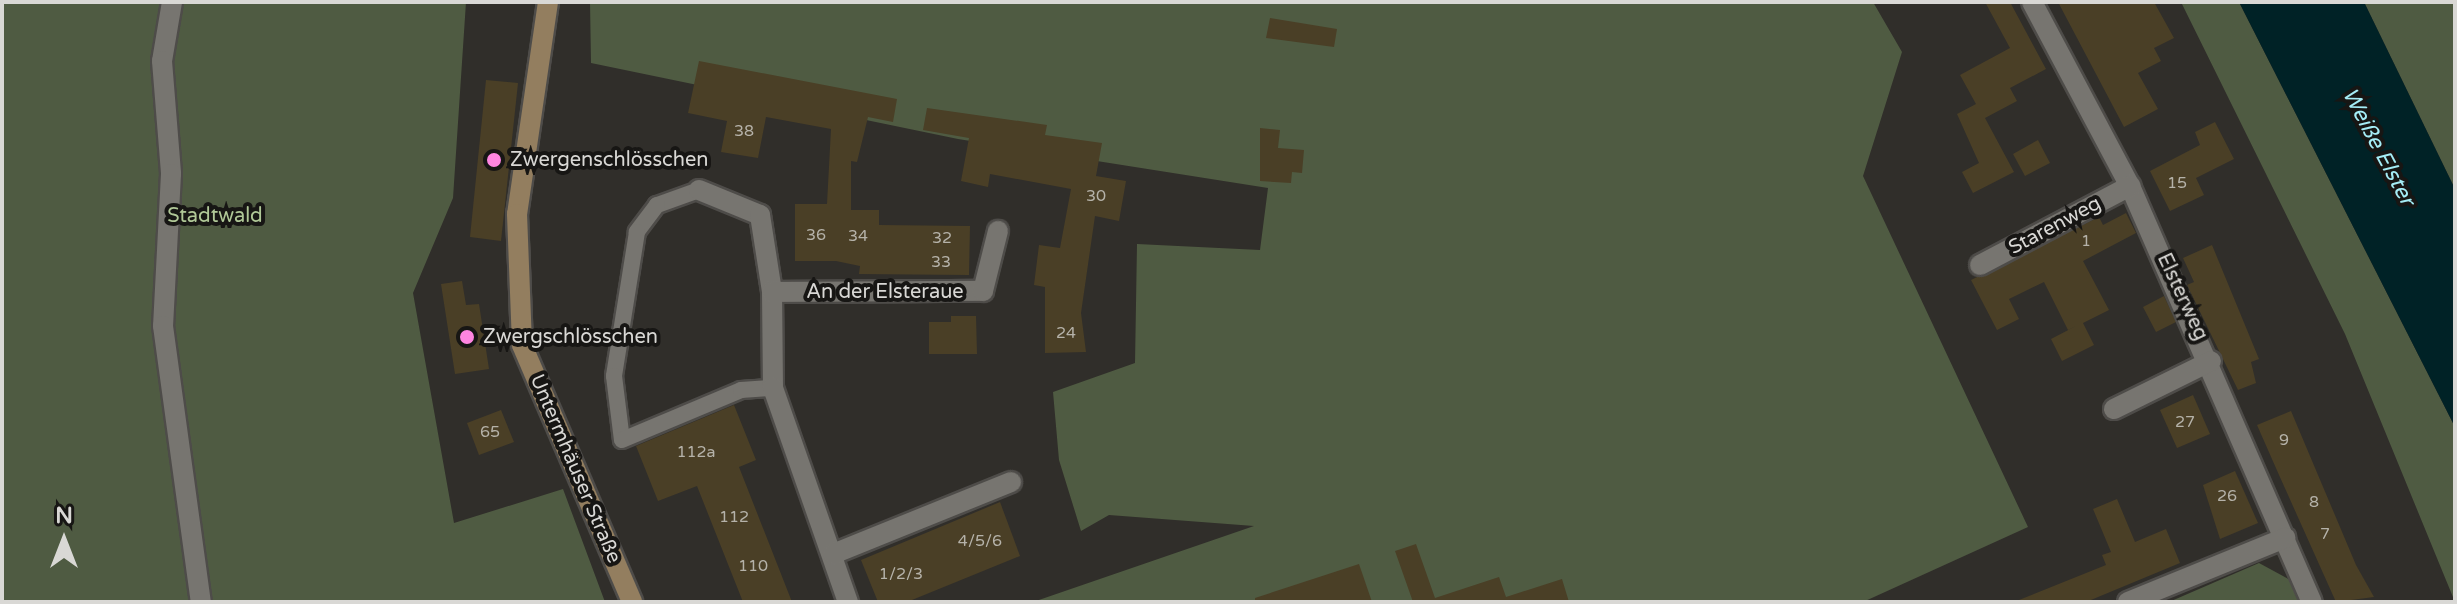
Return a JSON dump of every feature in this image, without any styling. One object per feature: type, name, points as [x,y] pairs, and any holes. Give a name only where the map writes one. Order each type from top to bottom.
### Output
[{"type":"main road","name":"Untermhäuser Straße","points":[[548,2],[517,214],[522,345],[632,602]]},
{"type":"street","points":[[172,2],[162,61],[171,174],[163,326],[201,602]]},
{"type":"street","name":"Elsterweg","points":[[2032,2],[2130,186],[2211,361],[2312,602]]},
{"type":"street","name":"Starenweg","points":[[1980,265],[2130,186]]},
{"type":"street","points":[[699,190],[760,215],[772,292],[773,388],[848,602]]},
{"type":"street","name":"An der Elsteraue","points":[[772,292],[991,296],[998,231]]},
{"type":"street","points":[[2114,409],[2211,361]]},
{"type":"street","points":[[833,554],[1011,482]]},
{"type":"street","points":[[2128,602],[2285,538]]},
{"type":"lane","points":[[699,190],[657,205],[637,232],[614,376],[622,440],[741,390],[773,388]]},
{"type":"green space","name":"Stadtwald","points":[[2,2],[466,2],[453,198],[413,293],[454,523],[563,489],[605,602],[2,602]]},
{"type":"green space","points":[[590,2],[1873,2],[1902,52],[1863,176],[2028,527],[1863,602],[1033,602],[1254,526],[1109,515],[1081,531],[1059,460],[1053,392],[1135,363],[1137,244],[1260,250],[1268,188],[958,139],[591,63]]},
{"type":"green space","points":[[2181,2],[2239,2],[2455,427],[2455,602],[2345,334]]},
{"type":"green space","points":[[2364,2],[2455,2],[2455,189]]},
{"type":"green space","points":[[2259,563],[2292,581],[2301,602],[2169,602]]},
{"type":"water","name":"Weiße Elster","points":[[2239,2],[2364,2],[2455,189],[2455,427]]},
{"type":"building","points":[[1985,2],[2010,2],[2046,69],[2010,88],[2017,101],[1985,118],[2014,172],[1973,193],[1962,172],[1979,163],[1957,114],[1976,104],[1960,75],[2010,48]]},
{"type":"building","points":[[2058,2],[2154,2],[2174,38],[2154,48],[2161,61],[2138,73],[2158,109],[2124,127]]},
{"type":"building","points":[[1270,18],[1337,29],[1334,47],[1266,38]]},
{"type":"building","points":[[699,61],[897,99],[893,122],[868,117],[857,162],[851,161],[851,210],[879,210],[879,225],[970,226],[969,275],[859,274],[860,266],[836,261],[795,261],[795,204],[827,204],[831,129],[766,117],[758,158],[721,152],[727,121],[688,113]]},
{"type":"building","name":"Zwergenschlösschen","points":[[486,80],[518,83],[501,241],[470,237]]},
{"type":"building","points":[[927,108],[1047,125],[1045,135],[1102,143],[1096,176],[1126,181],[1119,221],[1095,216],[1081,313],[1086,352],[1045,353],[1045,287],[1034,285],[1039,245],[1060,248],[1071,189],[990,174],[988,187],[961,181],[969,138],[923,130]]},
{"type":"building","points":[[2215,122],[2234,159],[2196,178],[2204,195],[2170,211],[2150,171],[2200,145],[2195,132]]},
{"type":"building","points":[[1260,128],[1280,130],[1278,148],[1304,150],[1302,173],[1292,172],[1291,183],[1260,181]]},
{"type":"building","points":[[2038,140],[2050,163],[2025,176],[2013,154]]},
{"type":"building","points":[[2126,213],[2136,233],[2083,261],[2109,310],[2083,323],[2094,345],[2062,361],[2051,339],[2076,326],[2068,330],[2044,282],[2009,299],[2019,319],[1997,330],[1971,280],[2099,217],[2103,225]]},
{"type":"building","points":[[2212,245],[2259,359],[2251,362],[2256,383],[2238,390],[2187,285],[2194,282],[2183,258]]},
{"type":"building","name":"Zwergschlösschen","points":[[462,281],[466,305],[479,304],[489,369],[455,374],[441,284]]},
{"type":"building","points":[[2164,296],[2176,322],[2156,332],[2143,307]]},
{"type":"building","points":[[951,316],[976,316],[977,354],[929,354],[929,322],[951,322]]},
{"type":"building","points":[[2193,395],[2210,434],[2177,448],[2160,410]]},
{"type":"building","points":[[734,405],[756,460],[739,467],[792,602],[743,602],[697,486],[658,501],[636,446]]},
{"type":"building","points":[[501,410],[514,442],[479,455],[467,423]]},
{"type":"building","points":[[2291,411],[2356,565],[2374,597],[2336,602],[2279,475],[2257,425]]},
{"type":"building","points":[[2235,471],[2258,523],[2220,539],[2203,485]]},
{"type":"building","points":[[2117,499],[2135,542],[2166,529],[2180,563],[2086,602],[2014,602],[2106,565],[2102,555],[2111,552],[2093,509]]},
{"type":"building","points":[[1000,502],[1020,556],[907,602],[878,602],[861,560]]},
{"type":"building","points":[[1416,544],[1435,598],[1499,577],[1506,597],[1562,579],[1569,602],[1413,602],[1395,551]]},
{"type":"building","points":[[1359,564],[1372,602],[1255,602],[1255,598]]},
{"type":"place","name":"Zwergenschlösschen","points":[[494,160]]},
{"type":"place","name":"Zwergschlösschen","points":[[467,337]]}]
